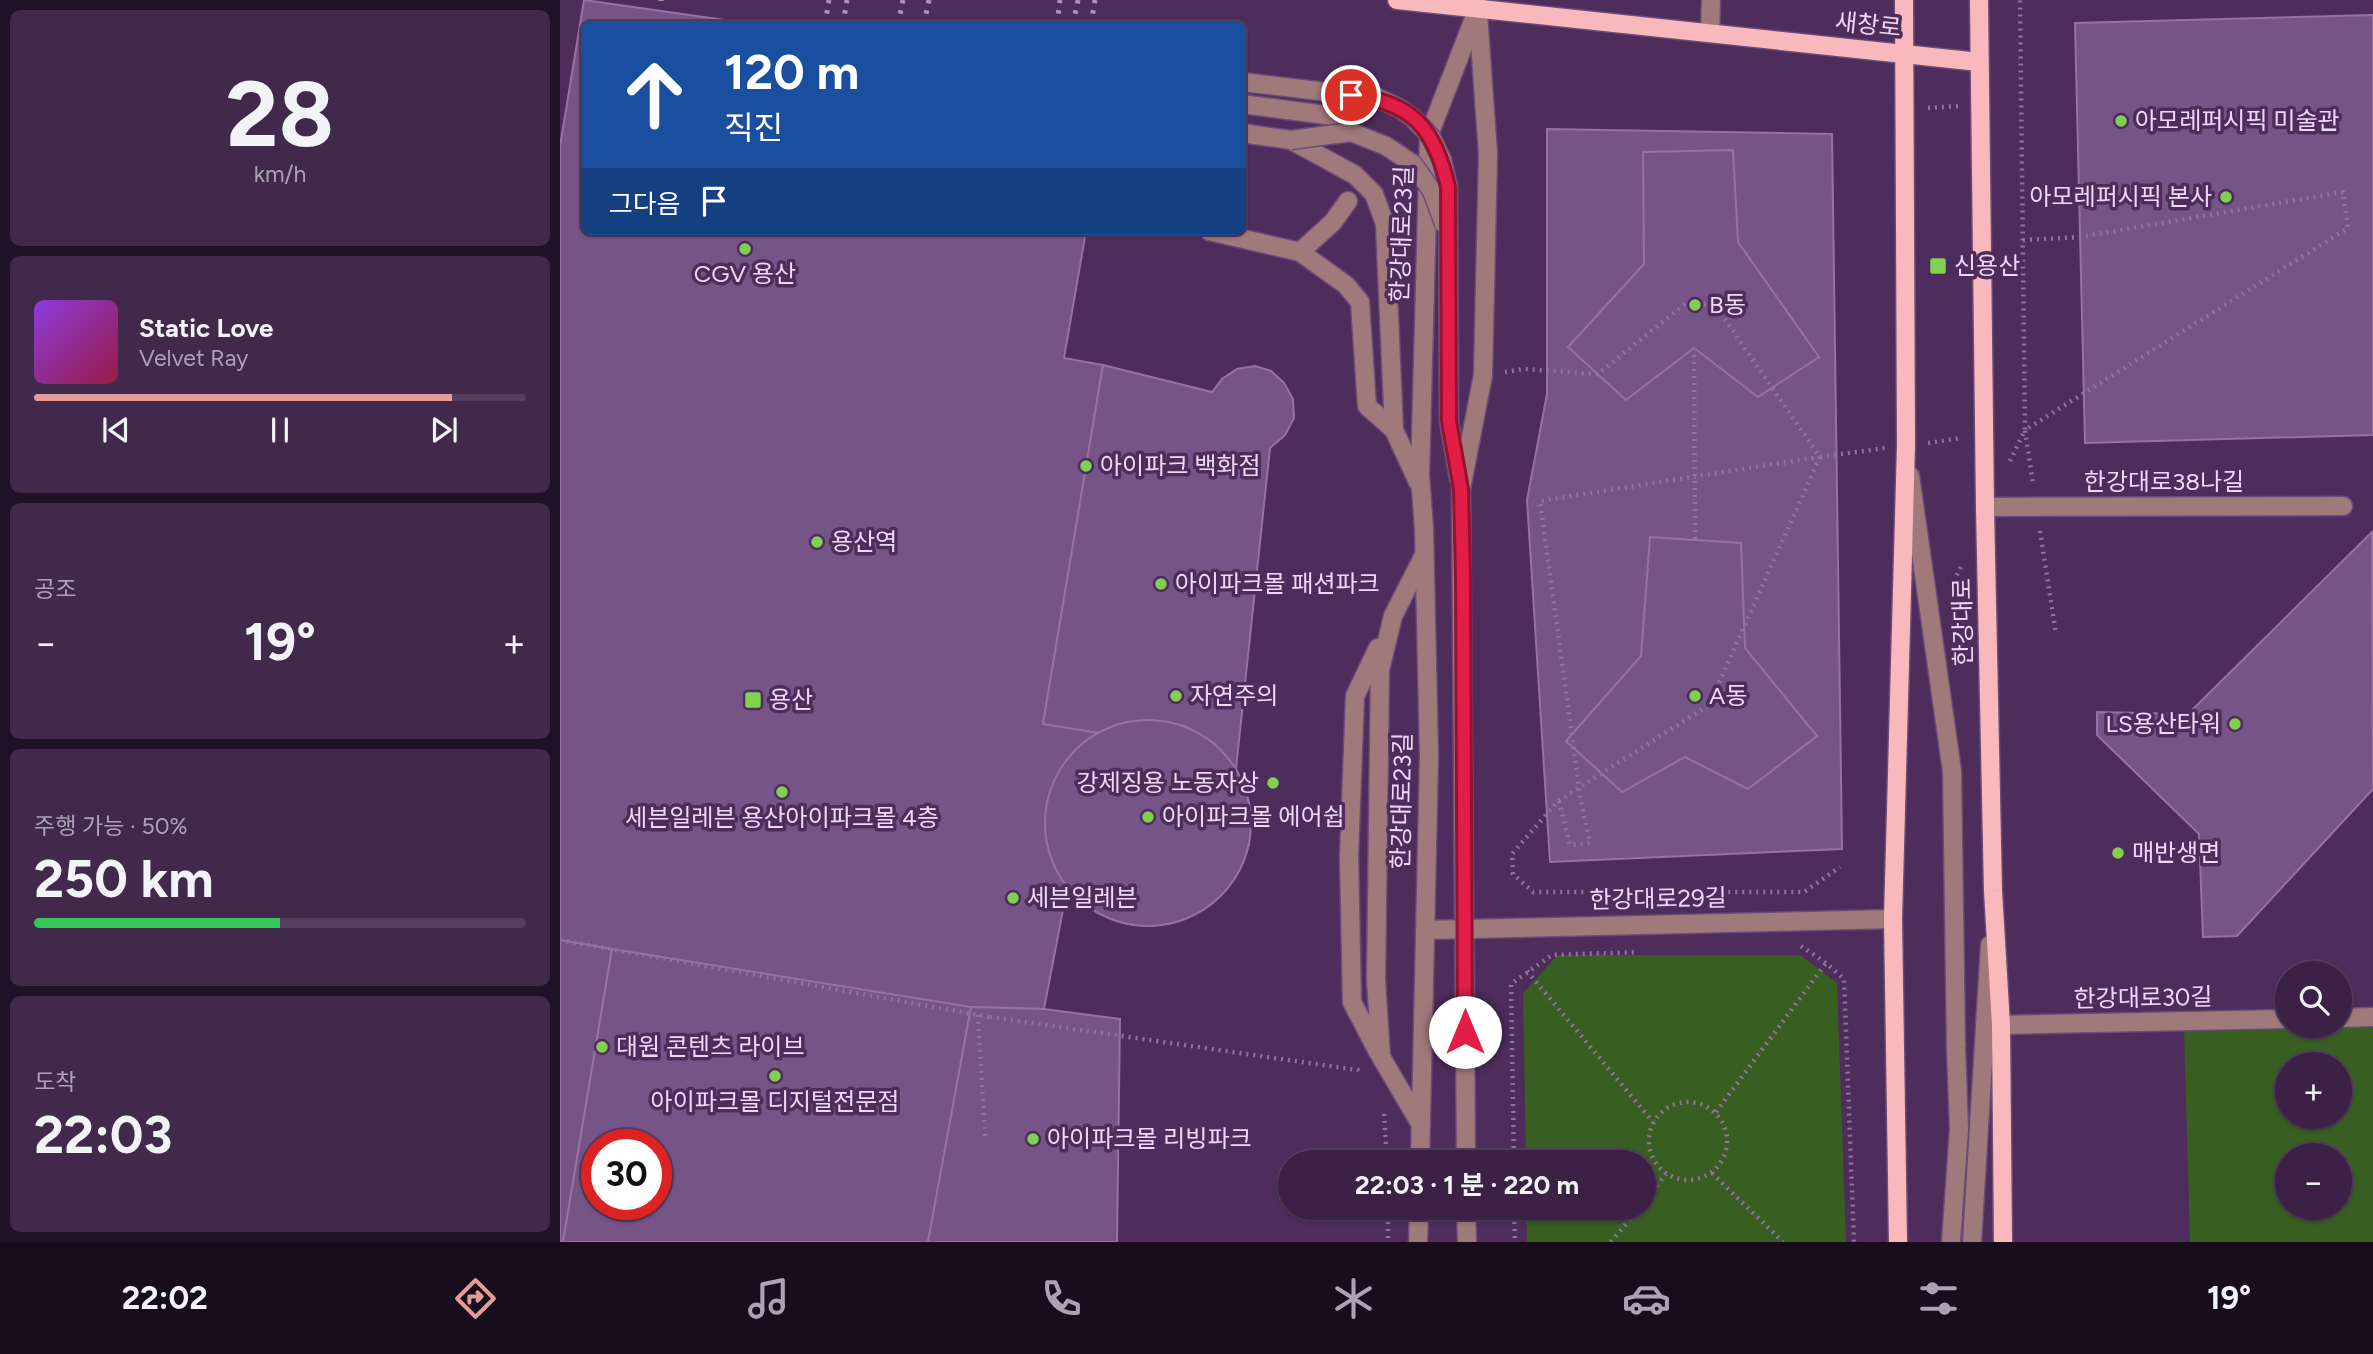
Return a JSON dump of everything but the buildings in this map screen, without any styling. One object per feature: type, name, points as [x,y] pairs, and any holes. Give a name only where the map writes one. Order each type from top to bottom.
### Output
[{"type":"main road","name":"새창로","points":[[1397,0],[1478,5],[1979,62]]},
{"type":"main road","points":[[1898,1242],[1893,919],[1903,446],[1906,110],[1904,0]]},
{"type":"main road","name":"한강대로","points":[[1979,0],[1985,508],[1993,891],[2001,1026],[2003,1242]]},
{"type":"street","points":[[1710,33],[1711,0]]},
{"type":"street","points":[[1461,489],[1483,375],[1488,154],[1478,5]]},
{"type":"street","name":"한강대로23길","points":[[1420,1150],[1429,756],[1420,475],[1429,135],[1478,5]]},
{"type":"street","points":[[1246,82],[1378,98],[1413,118],[1431,136],[1442,160],[1448,187],[1449,421],[1461,489],[1466,1150]]},
{"type":"street","points":[[1246,105],[1348,118]]},
{"type":"street","points":[[1246,133],[1291,140],[1351,132],[1386,146],[1413,164],[1432,191],[1448,234]]},
{"type":"street","points":[[1291,140],[1355,175],[1374,194],[1385,224],[1394,424],[1422,489]]},
{"type":"street","points":[[1300,251],[1333,222],[1348,201]]},
{"type":"street","points":[[1227,235],[1300,251],[1346,285],[1360,302],[1367,406],[1394,424]]},
{"type":"street","points":[[1903,446],[1952,771],[1959,1129],[1951,1242]]},
{"type":"street","name":"한강대로38나길","points":[[1985,508],[2343,506]]},
{"type":"street","points":[[1421,1125],[1352,1002],[1349,856],[1355,695],[1424,554]]},
{"type":"street","points":[[1381,1056],[1376,980],[1380,670],[1393,616]]},
{"type":"street","points":[[1972,1242],[1993,891]]},
{"type":"street","name":"한강대로29길","points":[[1425,930],[1893,919]]},
{"type":"street","points":[[2352,1018],[2373,1017]]},
{"type":"street","name":"한강대로30길","points":[[2001,1026],[2275,1019]]},
{"type":"street","points":[[1418,1242],[1419,1220]]},
{"type":"street","points":[[1466,1220],[1466,1242]]},
{"type":"path","points":[[2021,0],[2025,430],[2033,484]]},
{"type":"path","points":[[1906,110],[1980,105]]},
{"type":"path","points":[[2011,432],[2025,430],[2348,228],[2343,192],[2080,237],[2023,240]]},
{"type":"path","points":[[1483,375],[1524,369],[1598,374],[1685,304],[1715,305],[1820,457]]},
{"type":"path","points":[[1695,348],[1695,540]]},
{"type":"path","points":[[1558,801],[1570,845],[1590,843],[1581,802],[1539,501],[1820,457],[1970,437]]},
{"type":"path","points":[[1820,457],[1709,705],[1558,801],[1512,854],[1513,874],[1533,892],[1804,892],[1840,867]]},
{"type":"path","points":[[2039,525],[2056,634]]},
{"type":"path","points":[[560,940],[990,1017],[1358,1070],[1365,1082]]},
{"type":"path","points":[[1788,946],[1801,946],[1826,962],[1844,979],[1854,1242]]},
{"type":"path","points":[[1514,1150],[1511,984],[1552,955],[1639,952]]},
{"type":"path","points":[[1716,1112],[1826,962]]},
{"type":"path","points":[[1527,971],[1653,1122]]},
{"type":"path","points":[[978,1015],[985,1137]]},
{"type":"path","points":[[1682,1102],[1700,1103],[1716,1112],[1725,1127],[1728,1144],[1712,1173],[1697,1180],[1681,1180],[1666,1174],[1649,1151],[1653,1122],[1665,1109],[1682,1102]]},
{"type":"path","points":[[1379,1105],[1385,1117],[1386,1150]]},
{"type":"path","points":[[1712,1173],[1783,1242]]},
{"type":"path","points":[[1656,1186],[1666,1174]]},
{"type":"path","points":[[1388,1220],[1388,1242]]},
{"type":"path","points":[[1514,1220],[1515,1242]]},
{"type":"path","points":[[1611,1242],[1629,1220]]},
{"type":"green space","points":[[1558,955],[1800,955],[1837,983],[1846,1242],[1527,1242],[1526,1220],[1656,1220],[1656,1150],[1526,1150],[1523,993]]},
{"type":"green space","points":[[2373,1023],[2373,1242],[2190,1242],[2184,1031],[2275,1027],[2275,1038],[2352,1038],[2352,1024]]},
{"type":"railway","points":[[826,21],[829,0]]},
{"type":"railway","points":[[844,21],[847,0]]},
{"type":"railway","points":[[899,21],[903,0]]},
{"type":"railway","points":[[925,21],[929,0]]},
{"type":"railway","points":[[1057,21],[1060,0]]},
{"type":"railway","points":[[1074,21],[1078,0]]},
{"type":"railway","points":[[1092,21],[1095,0]]},
{"type":"place","name":"아모레퍼시픽 미술관","points":[[2121,121]]},
{"type":"place","name":"아모레퍼시픽 본사","points":[[2226,197]]},
{"type":"place","name":"CGV 용산","points":[[745,249]]},
{"type":"place","name":"신용산","points":[[1938,266]]},
{"type":"place","name":"B동","points":[[1695,305]]},
{"type":"place","name":"아이파크 백화점","points":[[1086,466]]},
{"type":"place","name":"용산역","points":[[817,542]]},
{"type":"place","name":"아이파크몰 패션파크","points":[[1161,584]]},
{"type":"place","name":"자연주의","points":[[1176,696]]},
{"type":"place","name":"A동","points":[[1695,696]]},
{"type":"place","name":"용산","points":[[753,700]]},
{"type":"place","name":"LS용산타워","points":[[2235,724]]},
{"type":"place","name":"강제징용 노동자상","points":[[1273,783]]},
{"type":"place","name":"세븐일레븐 용산아이파크몰 4층","points":[[782,792]]},
{"type":"place","name":"아이파크몰 에어쉽","points":[[1148,817]]},
{"type":"place","name":"매반생면","points":[[2118,853]]},
{"type":"place","name":"세븐일레븐","points":[[1013,898]]},
{"type":"place","name":"대원 콘텐츠 라이브","points":[[602,1047]]},
{"type":"place","name":"아이파크몰 디지털전문점","points":[[775,1076]]},
{"type":"place","name":"아이파크몰 리빙파크","points":[[1033,1139]]},
{"type":"route","points":[[1351,95],[1378,98],[1413,118],[1431,136],[1442,160],[1448,187],[1449,421],[1461,489],[1463,578],[1465,1032]]}]
